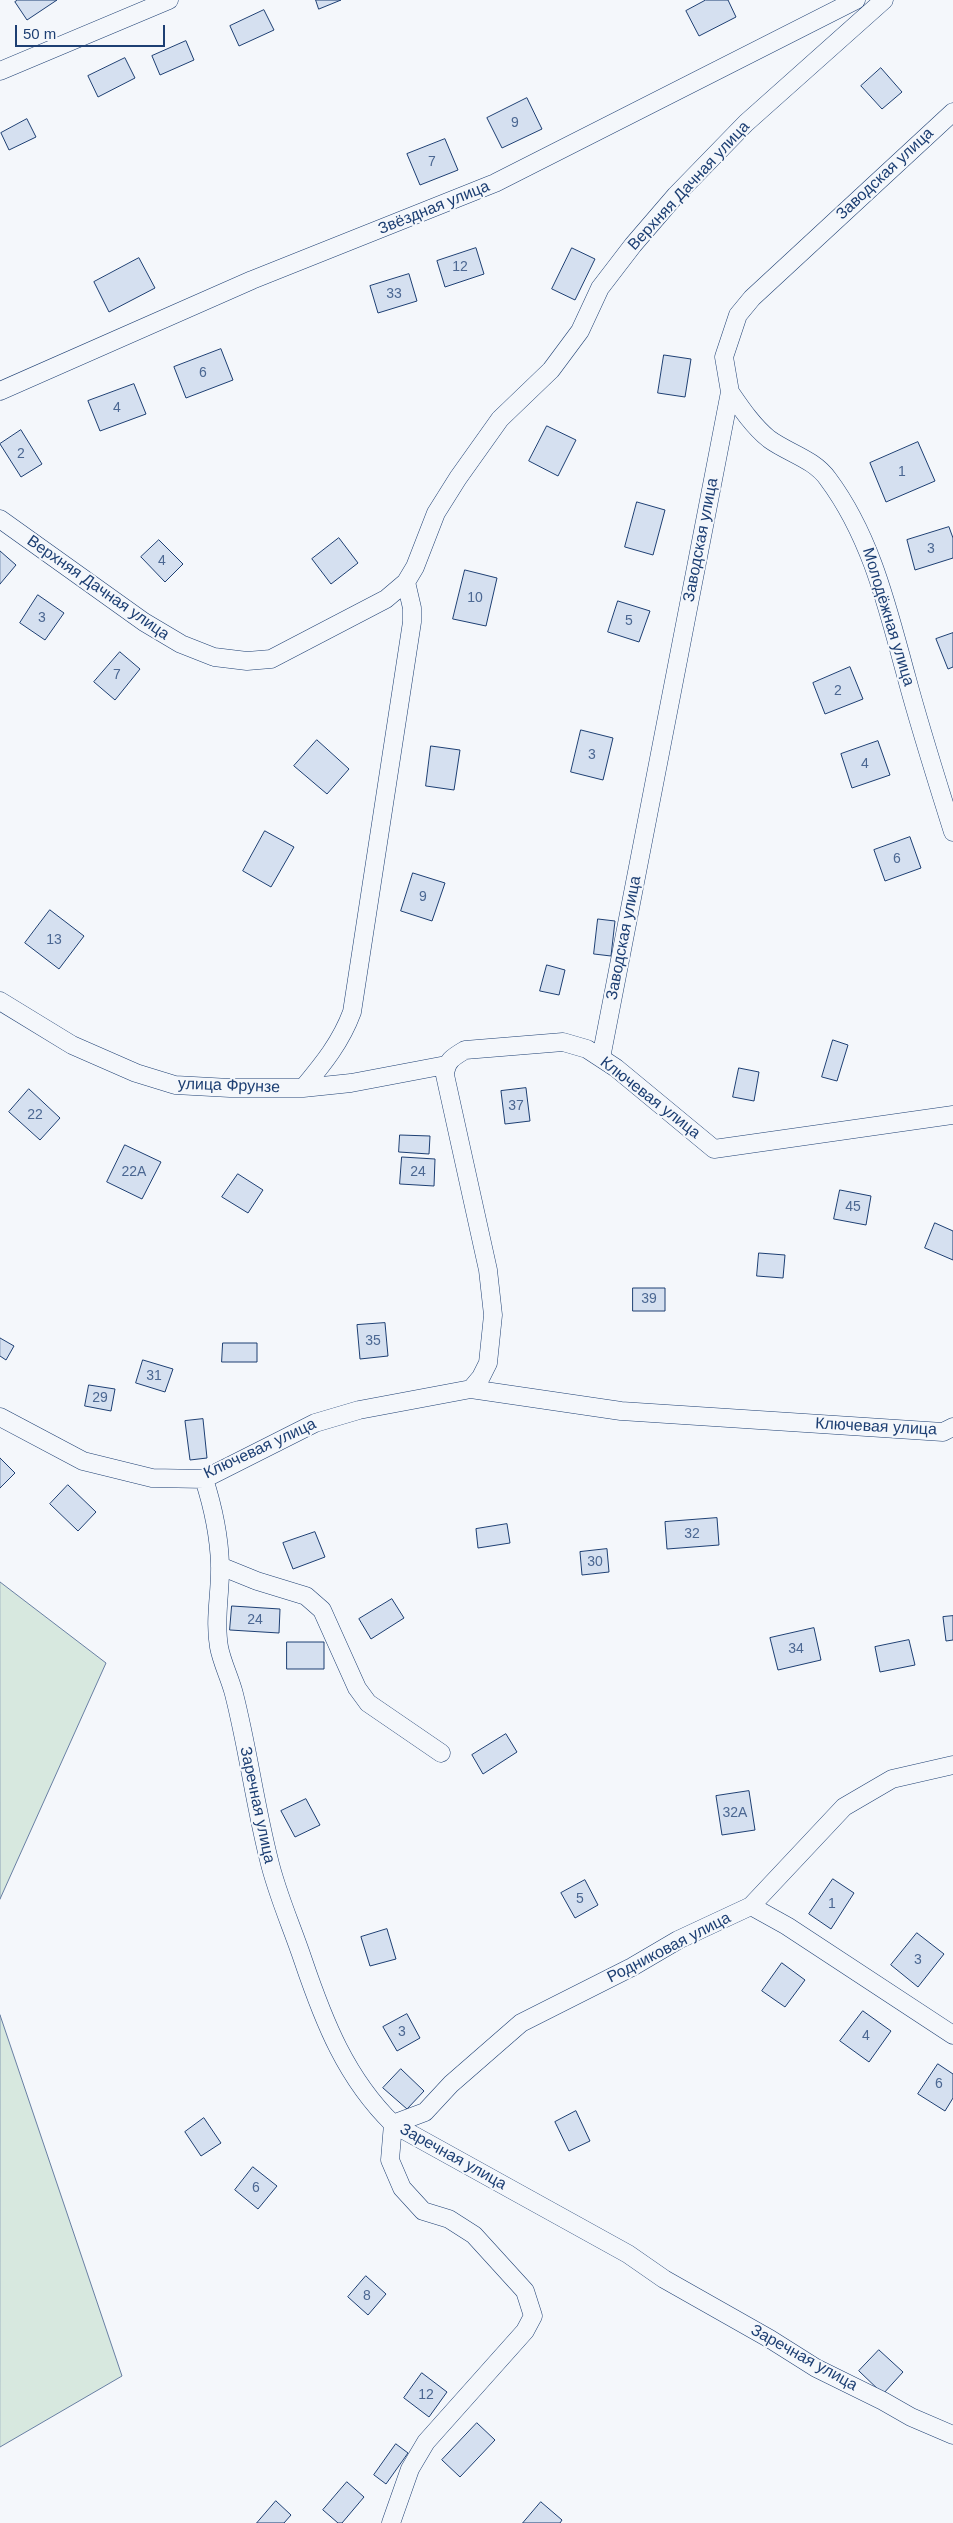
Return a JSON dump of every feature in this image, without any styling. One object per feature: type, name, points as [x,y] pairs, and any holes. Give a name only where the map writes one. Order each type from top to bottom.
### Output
[{"type":"street","points":[[0,71],[169,0]]},
{"type":"street","name":"Звёздная улица","points":[[0,391],[252,280],[495,183],[856,0]]},
{"type":"street","name":"Верхняя Дачная улица","points":[[0,520],[144,622],[181,644],[214,657],[247,661],[271,659],[386,599],[406,582],[415,567],[436,514],[458,478],[500,419],[551,370],[580,331],[600,288],[633,245],[676,195],[746,123],[884,0]]},
{"type":"street","name":"Заводская улица","points":[[601,1058],[730,392],[724,357],[738,315],[752,298],[953,112]]},
{"type":"street","name":"Молодёжная улица","points":[[730,392],[746,416],[769,439],[800,456],[827,476],[846,504],[864,540],[884,596],[928,756],[953,832]]},
{"type":"street","points":[[303,1088],[334,1050],[344,1033],[352,1012],[412,622],[412,608],[406,582]]},
{"type":"street","name":"улица Фрунзе","points":[[0,1001],[72,1045],[136,1073],[175,1085],[230,1088],[303,1088],[351,1083],[446,1065]]},
{"type":"street","name":"Ключевая улица","points":[[446,1065],[452,1057],[465,1050],[562,1042],[587,1049],[601,1058],[714,1149],[953,1115]]},
{"type":"street","points":[[446,1065],[445,1076],[488,1270],[493,1315],[488,1363],[482,1376],[471,1388]]},
{"type":"street","name":"Ключевая улица","points":[[0,1416],[83,1461],[152,1478],[204,1479],[315,1422],[359,1410],[471,1388],[621,1411],[943,1432],[953,1427]]},
{"type":"street","name":"Заречная улица","points":[[204,1479],[218,1527],[220,1566],[217,1619],[219,1647],[234,1693],[251,1786],[269,1863],[318,2004],[336,2048],[376,2107],[393,2124],[628,2254],[664,2279],[816,2368],[911,2417],[953,2435]]},
{"type":"street","points":[[220,1566],[257,1582],[306,1596],[322,1610],[356,1688],[368,1703],[441,1753]]},
{"type":"street","points":[[751,1906],[844,1807],[892,1779],[953,1765]]},
{"type":"street","name":"Родниковая улица","points":[[393,2124],[426,2112],[451,2084],[521,2023],[632,1967],[678,1940],[751,1906],[787,1926],[953,2035]]},
{"type":"street","points":[[391,2523],[410,2469],[426,2442],[525,2331],[533,2316],[526,2291],[474,2235],[449,2219],[423,2212],[402,2188],[390,2160],[393,2124]]},
{"type":"shaded area","points":[[0,1582],[106,1663],[0,1899]]},
{"type":"shaded area","points":[[0,2015],[122,2376],[0,2447]]},
{"type":"building","points":[[18,0],[57,0],[27,20],[15,2]]},
{"type":"building","points":[[316,0],[341,0],[319,9]]},
{"type":"building","points":[[706,0],[728,0],[736,17],[699,36],[686,11]]},
{"type":"building","points":[[264,10],[274,30],[239,46],[230,26]]},
{"type":"building","points":[[186,41],[194,60],[160,75],[152,56]]},
{"type":"building","points":[[125,58],[135,78],[98,97],[88,76]]},
{"type":"building","points":[[881,68],[902,92],[882,109],[861,86]]},
{"type":"building","points":[[527,98],[542,129],[502,148],[487,118]]},
{"type":"building","points":[[27,119],[36,137],[9,150],[1,133]]},
{"type":"building","points":[[445,139],[458,170],[420,185],[407,154]]},
{"type":"building","points":[[476,248],[484,274],[445,287],[437,261]]},
{"type":"building","points":[[572,248],[595,259],[575,300],[552,289]]},
{"type":"building","points":[[139,258],[155,288],[109,312],[94,282]]},
{"type":"building","points":[[409,274],[417,301],[378,313],[370,286]]},
{"type":"building","points":[[221,349],[233,380],[186,398],[174,367]]},
{"type":"building","points":[[664,355],[691,359],[685,397],[658,393]]},
{"type":"building","points":[[134,384],[146,414],[100,431],[88,401]]},
{"type":"building","points":[[547,426],[576,440],[558,476],[529,461]]},
{"type":"building","points":[[21,430],[42,464],[21,477],[0,444]]},
{"type":"building","points":[[918,442],[935,481],[886,502],[870,463]]},
{"type":"building","points":[[637,502],[665,510],[653,555],[625,547]]},
{"type":"building","points":[[949,527],[953,538],[953,558],[915,570],[907,540]]},
{"type":"building","points":[[339,538],[358,563],[331,584],[312,559]]},
{"type":"building","points":[[159,540],[183,564],[165,582],[141,557]]},
{"type":"building","points":[[0,551],[16,565],[0,584]]},
{"type":"building","points":[[465,570],[497,578],[486,626],[453,619]]},
{"type":"building","points":[[38,595],[64,613],[45,640],[20,623]]},
{"type":"building","points":[[618,601],[650,611],[639,642],[608,632]]},
{"type":"building","points":[[953,633],[953,667],[948,669],[936,639]]},
{"type":"building","points":[[120,652],[140,669],[115,700],[94,682]]},
{"type":"building","points":[[850,667],[863,699],[825,714],[813,683]]},
{"type":"building","points":[[581,730],[613,738],[603,780],[571,772]]},
{"type":"building","points":[[317,740],[349,769],[327,794],[294,766]]},
{"type":"building","points":[[878,741],[890,775],[852,788],[841,754]]},
{"type":"building","points":[[431,746],[460,750],[454,790],[426,786]]},
{"type":"building","points":[[265,831],[294,847],[271,887],[243,871]]},
{"type":"building","points":[[910,837],[921,868],[885,881],[874,850]]},
{"type":"building","points":[[413,873],[445,883],[432,921],[401,911]]},
{"type":"building","points":[[50,910],[84,936],[59,969],[25,943]]},
{"type":"building","points":[[598,919],[615,921],[611,956],[594,954]]},
{"type":"building","points":[[547,965],[565,970],[559,995],[540,991]]},
{"type":"building","points":[[833,1040],[848,1045],[837,1081],[822,1077]]},
{"type":"building","points":[[739,1068],[759,1072],[754,1101],[733,1097]]},
{"type":"building","points":[[526,1088],[530,1121],[505,1124],[501,1091]]},
{"type":"building","points":[[29,1089],[60,1118],[40,1140],[9,1112]]},
{"type":"building","points":[[400,1135],[430,1136],[429,1154],[399,1152]]},
{"type":"building","points":[[125,1145],[161,1162],[142,1199],[107,1182]]},
{"type":"building","points":[[402,1157],[435,1159],[434,1186],[400,1184]]},
{"type":"building","points":[[238,1174],[263,1190],[248,1213],[222,1197]]},
{"type":"building","points":[[840,1190],[871,1196],[866,1225],[834,1219]]},
{"type":"building","points":[[935,1223],[953,1231],[953,1260],[925,1248]]},
{"type":"building","points":[[759,1253],[785,1255],[783,1278],[757,1276]]},
{"type":"building","points":[[633,1288],[665,1288],[665,1311],[633,1311]]},
{"type":"building","points":[[385,1323],[388,1356],[360,1359],[357,1325]]},
{"type":"building","points":[[0,1338],[14,1346],[6,1360],[0,1356]]},
{"type":"building","points":[[223,1343],[257,1343],[257,1362],[222,1362]]},
{"type":"building","points":[[143,1360],[173,1369],[165,1392],[136,1383]]},
{"type":"building","points":[[89,1385],[115,1389],[111,1411],[85,1406]]},
{"type":"building","points":[[203,1419],[207,1458],[190,1460],[185,1421]]},
{"type":"building","points":[[0,1458],[15,1473],[0,1488]]},
{"type":"building","points":[[68,1485],[96,1512],[78,1531],[50,1504]]},
{"type":"building","points":[[717,1518],[719,1545],[667,1549],[665,1522]]},
{"type":"building","points":[[507,1524],[510,1543],[478,1548],[476,1529]]},
{"type":"building","points":[[315,1532],[325,1557],[293,1569],[283,1543]]},
{"type":"building","points":[[607,1549],[609,1572],[582,1575],[580,1552]]},
{"type":"building","points":[[392,1599],[404,1618],[371,1639],[359,1619]]},
{"type":"building","points":[[232,1606],[280,1609],[279,1633],[230,1630]]},
{"type":"building","points":[[953,1616],[953,1640],[946,1641],[943,1617]]},
{"type":"building","points":[[814,1628],[821,1660],[778,1670],[770,1638]]},
{"type":"building","points":[[909,1640],[915,1665],[880,1672],[875,1647]]},
{"type":"building","points":[[287,1642],[324,1642],[324,1669],[287,1669]]},
{"type":"building","points":[[506,1734],[517,1752],[483,1774],[472,1755]]},
{"type":"building","points":[[749,1791],[755,1830],[722,1835],[716,1796]]},
{"type":"building","points":[[306,1799],[320,1825],[295,1837],[281,1811]]},
{"type":"building","points":[[833,1879],[854,1893],[831,1929],[809,1914]]},
{"type":"building","points":[[585,1880],[598,1905],[575,1918],[561,1893]]},
{"type":"building","points":[[387,1929],[396,1959],[370,1966],[361,1937]]},
{"type":"building","points":[[917,1933],[944,1954],[918,1987],[891,1965]]},
{"type":"building","points":[[782,1963],[805,1980],[785,2007],[762,1991]]},
{"type":"building","points":[[863,2011],[891,2031],[869,2062],[840,2041]]},
{"type":"building","points":[[407,2014],[420,2038],[397,2051],[383,2027]]},
{"type":"building","points":[[938,2064],[953,2074],[953,2098],[945,2111],[918,2094]]},
{"type":"building","points":[[401,2069],[424,2091],[407,2109],[383,2088]]},
{"type":"building","points":[[576,2111],[590,2141],[569,2151],[555,2122]]},
{"type":"building","points":[[204,2118],[221,2143],[201,2156],[185,2132]]},
{"type":"building","points":[[253,2167],[277,2186],[258,2209],[235,2190]]},
{"type":"building","points":[[366,2276],[386,2294],[368,2315],[348,2297]]},
{"type":"building","points":[[879,2350],[903,2372],[883,2394],[859,2371]]},
{"type":"building","points":[[422,2373],[447,2392],[429,2417],[404,2398]]},
{"type":"building","points":[[477,2423],[495,2440],[460,2477],[442,2460]]},
{"type":"building","points":[[396,2444],[408,2453],[386,2484],[374,2475]]},
{"type":"building","points":[[347,2482],[364,2497],[342,2523],[338,2523],[323,2510]]},
{"type":"building","points":[[276,2501],[291,2515],[284,2523],[257,2523]]},
{"type":"building","points":[[541,2502],[562,2520],[560,2523],[523,2523]]}]
